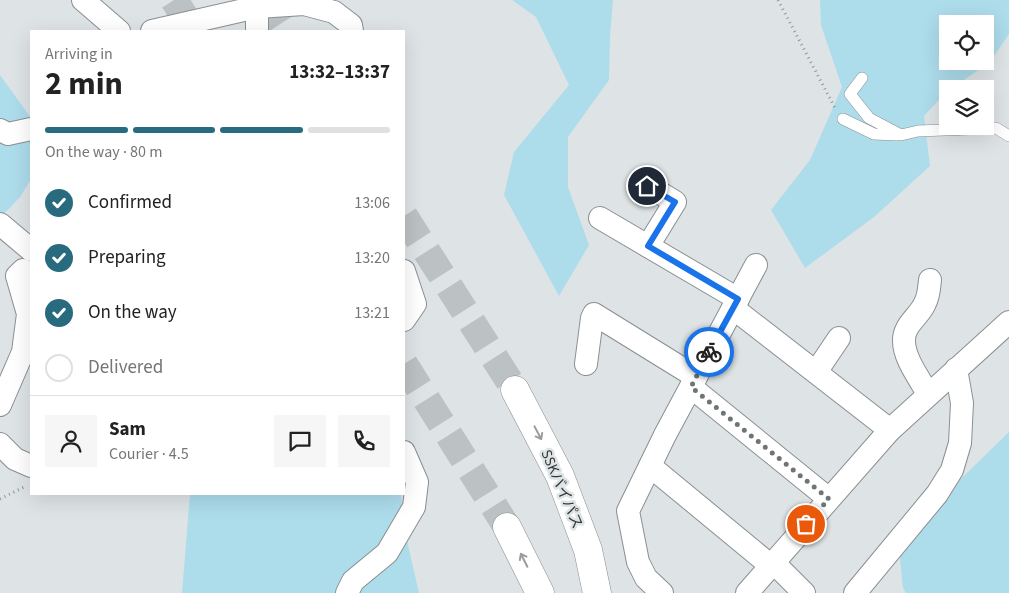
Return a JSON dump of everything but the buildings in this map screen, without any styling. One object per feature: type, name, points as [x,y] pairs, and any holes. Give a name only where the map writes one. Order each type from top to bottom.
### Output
[{"type":"street","points":[[83,0],[118,30]]},
{"type":"street","points":[[156,30],[257,7],[304,4],[334,12],[351,25],[352,30]]},
{"type":"street","points":[[257,7],[257,30]]},
{"type":"street","points":[[0,130],[8,134],[30,129]]},
{"type":"street","points":[[647,186],[675,202],[648,246]]},
{"type":"street","points":[[600,218],[648,246],[736,304],[816,372],[890,430]]},
{"type":"street","points":[[0,224],[30,249]]},
{"type":"street","points":[[662,593],[646,578],[638,562],[628,511],[693,382],[756,265]]},
{"type":"street","points":[[0,405],[23,352],[28,314],[17,276],[23,270],[30,275]]},
{"type":"street","points":[[405,274],[414,304],[405,318]]},
{"type":"street","points":[[928,394],[906,353],[904,339],[909,325],[925,305],[929,293],[930,280]]},
{"type":"street","points":[[586,364],[594,314],[693,382],[829,499]]},
{"type":"street","points":[[747,593],[890,430],[1009,322]]},
{"type":"street","points":[[816,372],[839,338]]},
{"type":"street","points":[[855,593],[937,494],[952,470],[960,443],[962,403],[956,369]]},
{"type":"street","name":"SSKバイパス","points":[[515,390],[560,476],[588,550],[597,593]]},
{"type":"street","points":[[0,444],[15,459],[30,466]]},
{"type":"street","points":[[347,593],[353,581],[387,553],[414,507],[417,482],[405,454]]},
{"type":"street","points":[[650,466],[804,593]]},
{"type":"street","points":[[507,527],[540,593]]},
{"type":"lane","points":[[862,78],[850,94],[869,118],[901,135]]},
{"type":"lane","points":[[844,119],[874,134],[901,135],[918,132],[996,128],[1009,136]]},
{"type":"path","points":[[778,0],[834,106],[844,119]]},
{"type":"path","points":[[0,499],[30,484]]},
{"type":"shaded area","points":[[512,0],[613,0],[609,80],[568,137],[568,187],[589,245],[559,296],[504,195],[514,152],[569,85],[536,17]]},
{"type":"shaded area","points":[[820,0],[1009,0],[1009,34],[994,56],[994,15],[939,15],[939,70],[978,70],[964,80],[939,80],[939,100],[924,116],[930,166],[874,217],[805,268],[771,210],[810,160],[842,87],[821,25]]},
{"type":"shaded area","points":[[0,75],[30,117],[30,181],[20,197],[0,218]]},
{"type":"shaded area","points":[[1009,432],[1009,593],[906,593],[903,588],[898,540]]},
{"type":"shaded area","points":[[190,495],[401,495],[408,545],[419,593],[182,593]]},
{"type":"tunnel","points":[[174,0],[193,30]]},
{"type":"tunnel","points":[[266,0],[285,30]]},
{"type":"tunnel","points":[[405,218],[515,390]]},
{"type":"tunnel","points":[[405,366],[507,527]]},
{"type":"way so far","points":[[709,352],[691,387],[829,499],[806,524]]},
{"type":"route","points":[[647,186],[675,202],[648,246],[738,299],[709,352]]}]
